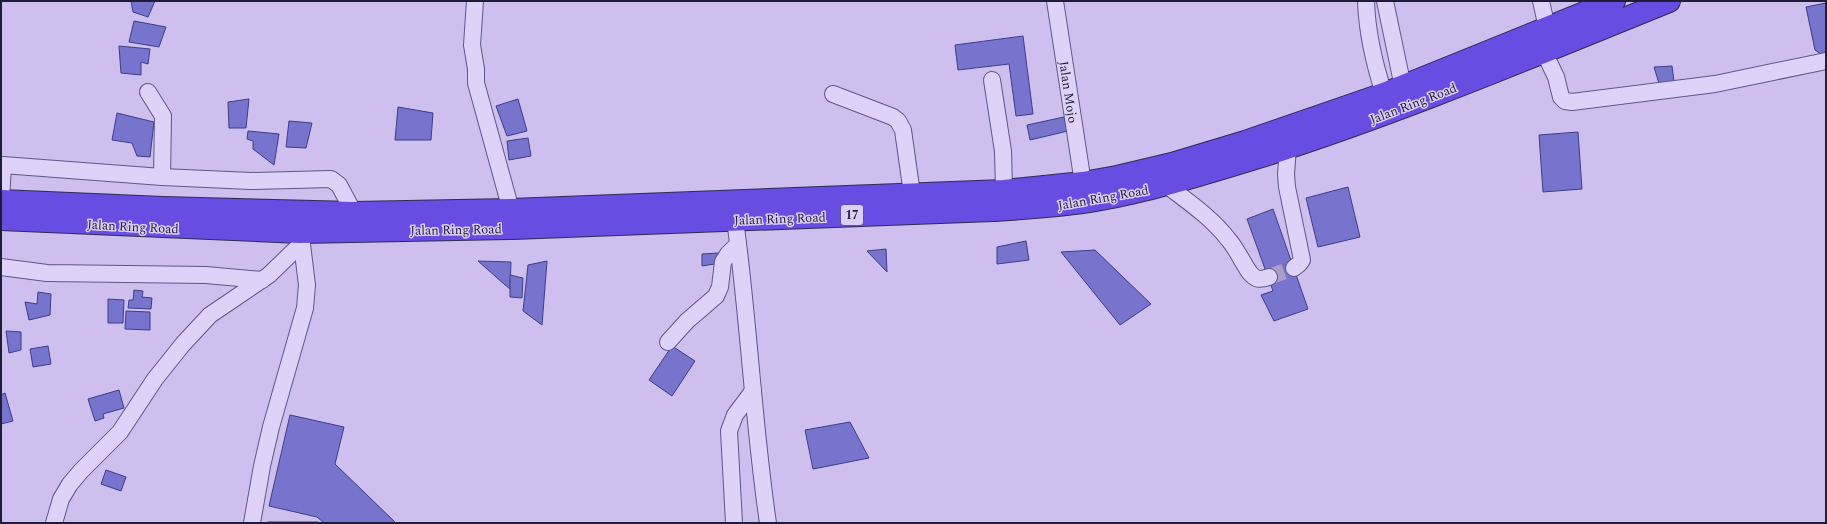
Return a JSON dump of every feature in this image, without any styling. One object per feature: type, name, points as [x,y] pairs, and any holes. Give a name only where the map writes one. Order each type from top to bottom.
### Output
[{"type":"highway","name":"Jalan Ring Road","points":[[1,201],[162,218],[301,238],[513,228],[993,210],[1059,206],[1096,200],[1165,184],[1288,147],[1429,87],[1590,6],[1614,1]]},
{"type":"highway","name":"Jalan Ring Road","points":[[1,219],[162,218],[511,210],[1004,190],[1083,184],[1206,154],[1293,126],[1394,90],[1429,87],[1544,52],[1669,1]]},
{"type":"street","points":[[475,1],[472,45],[476,69],[476,83],[511,210]]},
{"type":"street","name":"Jalan Mojo","points":[[1055,1],[1083,184]]},
{"type":"street","points":[[1366,1],[1369,38],[1375,65],[1394,90]]},
{"type":"street","points":[[1385,1],[1394,90]]},
{"type":"street","points":[[1541,1],[1547,28]]},
{"type":"street","points":[[1544,52],[1556,77],[1561,97],[1565,101],[1572,102],[1715,84],[1826,62]]},
{"type":"street","points":[[992,80],[1003,151],[1004,190]]},
{"type":"street","points":[[148,92],[163,116],[162,177]]},
{"type":"street","points":[[833,94],[893,117],[898,121],[903,130],[912,194]]},
{"type":"street","points":[[1288,147],[1286,174],[1287,187],[1302,260],[1294,268]]},
{"type":"street","points":[[1,201],[2,165],[162,177],[251,181],[331,179],[339,185],[354,213]]},
{"type":"street","points":[[1165,184],[1213,222],[1229,239],[1250,273],[1255,278],[1260,280],[1269,277]]},
{"type":"street","points":[[735,220],[759,462],[768,523]]},
{"type":"street","points":[[54,523],[61,499],[70,484],[80,471],[120,432],[155,379],[183,344],[210,315],[262,280],[278,267],[301,238]]},
{"type":"street","points":[[252,523],[262,466],[271,427],[305,308],[307,285],[301,238]]},
{"type":"street","points":[[668,342],[686,321],[716,296],[720,286],[723,262],[728,254],[738,244]]},
{"type":"street","points":[[1,267],[47,273],[206,275],[262,280]]},
{"type":"street","points":[[734,523],[729,431],[735,415],[753,391]]},
{"type":"building","points":[[131,1],[155,1],[148,17],[133,12]]},
{"type":"building","points":[[1826,3],[1826,53],[1821,54],[1815,50],[1806,7]]},
{"type":"building","points":[[134,21],[166,27],[159,47],[129,42]]},
{"type":"building","points":[[1023,36],[1033,114],[1016,116],[1009,64],[958,70],[955,45]]},
{"type":"building","points":[[119,46],[150,49],[148,64],[141,62],[141,75],[121,73]]},
{"type":"building","points":[[1672,66],[1675,89],[1661,90],[1654,67]]},
{"type":"building","points":[[249,99],[246,128],[229,128],[228,102]]},
{"type":"building","points":[[518,99],[527,131],[507,136],[496,106]]},
{"type":"building","points":[[398,107],[433,113],[431,140],[395,140]]},
{"type":"building","points":[[117,113],[154,122],[150,157],[137,156],[132,143],[112,140]]},
{"type":"building","points":[[1064,117],[1068,131],[1030,140],[1027,125]]},
{"type":"building","points":[[289,121],[312,123],[306,148],[286,147]]},
{"type":"building","points":[[248,131],[279,134],[274,165],[253,149],[253,141],[247,139]]},
{"type":"building","points":[[1578,132],[1582,189],[1543,192],[1539,135]]},
{"type":"building","points":[[528,138],[531,156],[509,160],[507,141]]},
{"type":"building","points":[[1348,187],[1360,237],[1318,247],[1306,198]]},
{"type":"building","points":[[1273,209],[1308,309],[1274,321],[1261,295],[1273,291],[1247,219]]},
{"type":"building","points":[[1026,241],[1029,260],[997,264],[997,247]]},
{"type":"building","points":[[886,249],[887,272],[867,251]]},
{"type":"building","points":[[1095,250],[1151,304],[1120,325],[1061,252]]},
{"type":"building","points":[[719,253],[721,263],[702,266],[702,254]]},
{"type":"building","points":[[478,261],[511,262],[510,289],[504,284]]},
{"type":"building","points":[[547,261],[542,325],[523,311],[528,265]]},
{"type":"building","points":[[510,275],[523,278],[522,298],[510,297]]},
{"type":"building","points":[[134,290],[143,291],[142,297],[152,298],[151,309],[128,308],[129,300],[133,300]]},
{"type":"building","points":[[38,292],[51,294],[50,315],[29,320],[25,302],[37,304]]},
{"type":"building","points":[[108,299],[124,300],[123,323],[108,323]]},
{"type":"building","points":[[126,311],[150,312],[150,330],[125,329]]},
{"type":"building","points":[[6,331],[21,332],[21,350],[9,353]]},
{"type":"building","points":[[48,346],[51,364],[33,367],[30,349]]},
{"type":"building","points":[[672,346],[695,361],[672,396],[649,380]]},
{"type":"building","points":[[119,390],[124,408],[103,414],[104,418],[95,421],[88,399]]},
{"type":"building","points":[[5,393],[13,421],[1,424],[1,395]]},
{"type":"building","points":[[290,415],[344,427],[335,464],[396,523],[324,523],[317,517],[269,506]]},
{"type":"building","points":[[850,422],[869,458],[813,469],[805,430]]},
{"type":"building","points":[[106,470],[126,477],[121,491],[101,484]]},
{"type":"building","points":[[318,522],[318,523],[268,523]]},
{"type":"tunnel","points":[[1269,277],[1294,268]]}]
